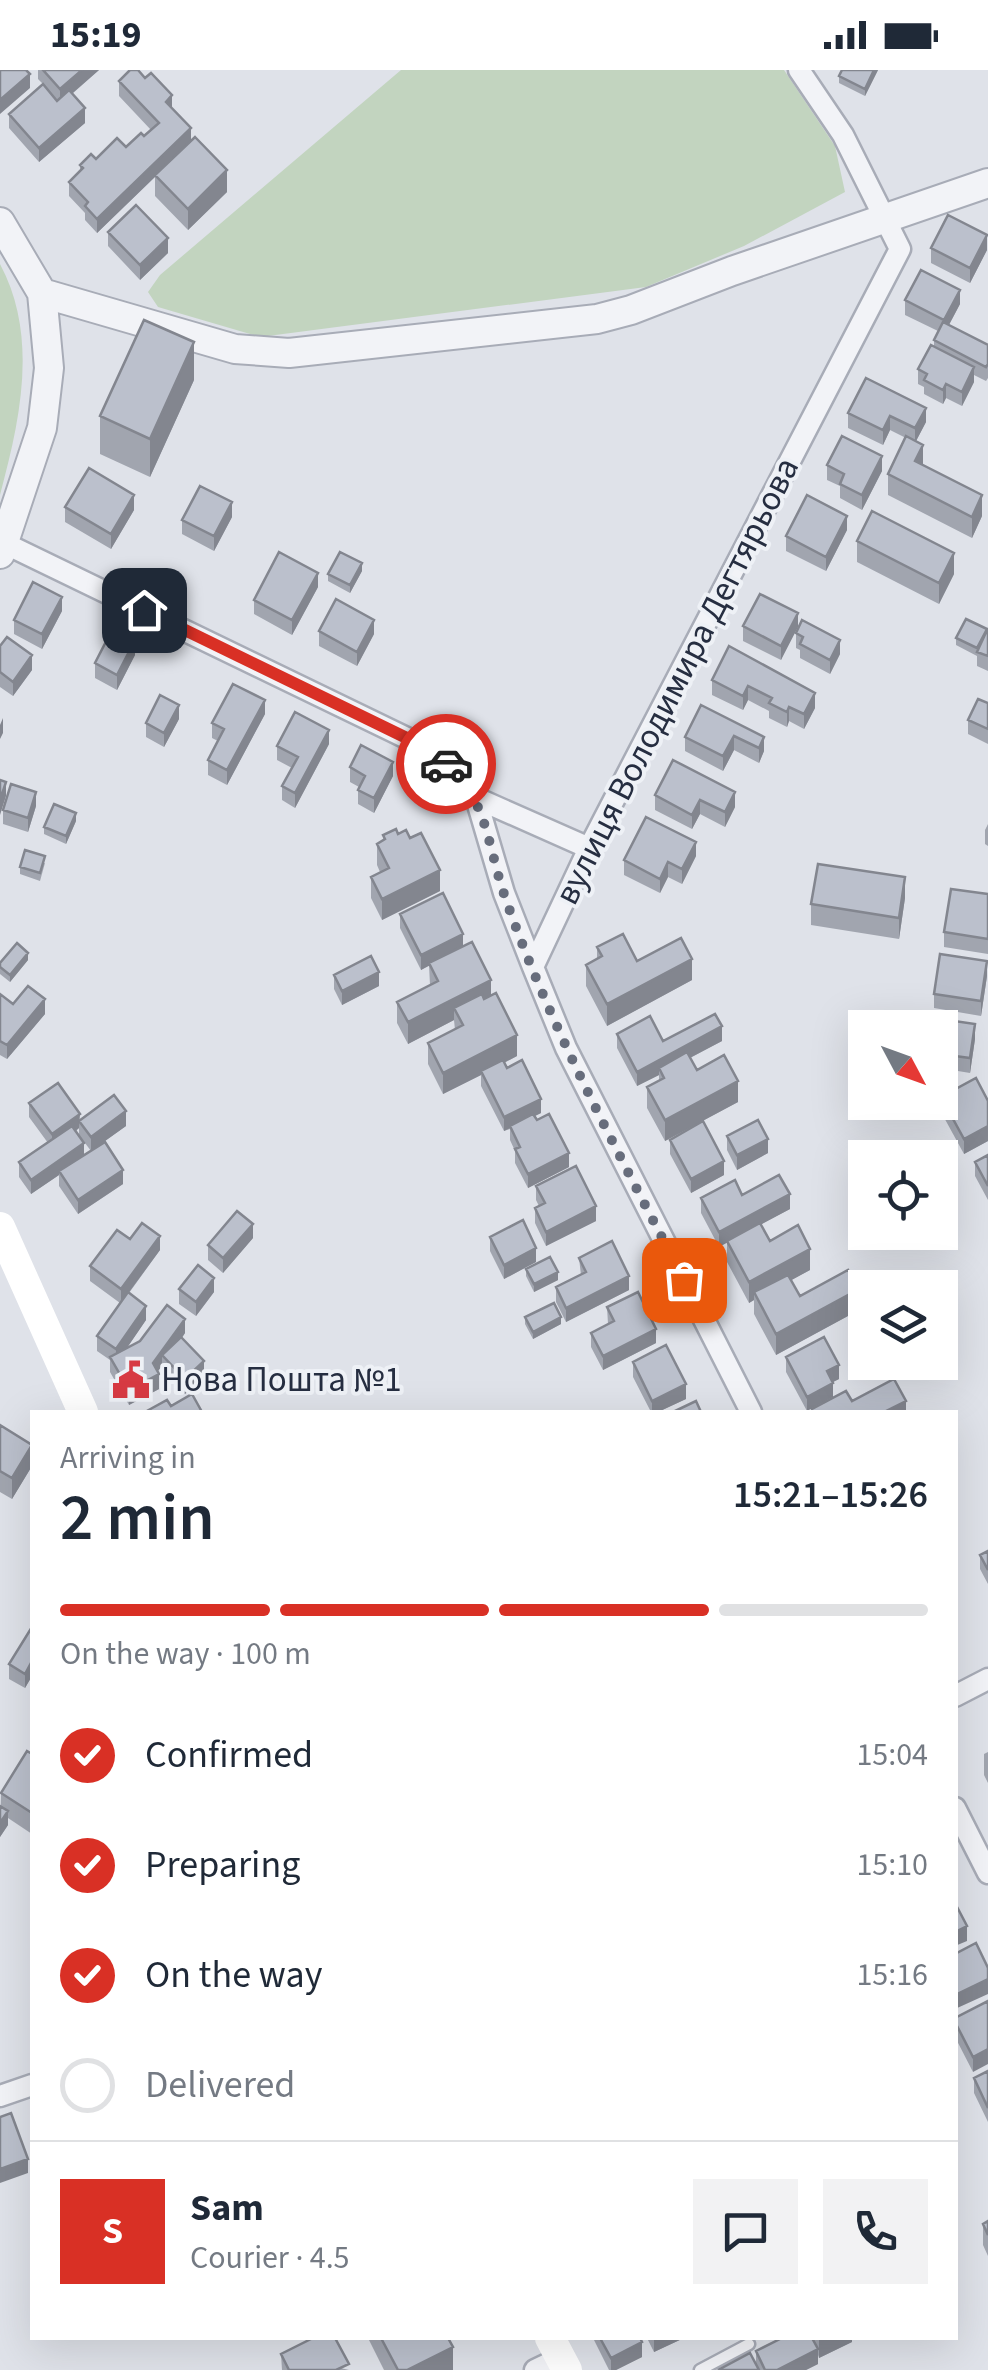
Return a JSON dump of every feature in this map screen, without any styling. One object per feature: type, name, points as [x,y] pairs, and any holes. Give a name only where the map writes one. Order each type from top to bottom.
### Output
[{"type":"main road","points":[[0,1228],[81,1410]]},
{"type":"street","points":[[799,70],[843,135],[888,220]]},
{"type":"street","points":[[42,293],[236,349],[290,352],[596,318],[657,302],[732,271],[988,183]]},
{"type":"street","name":"вулиця Володимира Дегтярьова","points":[[532,967],[589,848],[900,249],[888,220]]},
{"type":"street","points":[[0,222],[42,293],[50,368],[42,428],[3,549],[419,744],[451,768],[476,798],[504,893],[566,1048],[750,1410]]},
{"type":"street","points":[[476,798],[589,848]]},
{"type":"street","points":[[958,1694],[988,1679]]},
{"type":"street","points":[[958,1814],[988,1873]]},
{"type":"street","points":[[0,2096],[30,2086]]},
{"type":"lane","points":[[700,2370],[749,2344]]},
{"type":"green space","points":[[401,70],[784,70],[835,146],[845,192],[744,246],[646,287],[260,337],[158,307],[148,292],[160,275]]},
{"type":"green space","points":[[0,264],[19,320],[22,379],[14,438],[0,495]]},
{"type":"building","points":[[0,70],[26,70],[30,74],[0,100]]},
{"type":"building","points":[[43,70],[82,70],[60,89]]},
{"type":"building","points":[[130,70],[138,70],[145,78],[151,73],[172,95],[166,102],[191,128],[97,219],[85,206],[88,202],[69,182],[91,154],[96,159],[117,138],[126,147],[159,123],[119,81]]},
{"type":"building","points":[[842,70],[874,70],[865,89],[839,76]]},
{"type":"building","points":[[43,84],[57,101],[69,90],[85,108],[39,148],[9,114]]},
{"type":"building","points":[[195,137],[227,170],[188,209],[155,175]]},
{"type":"building","points":[[136,205],[168,238],[140,265],[108,232]]},
{"type":"building","points":[[948,215],[987,235],[970,268],[931,248]]},
{"type":"building","points":[[921,270],[960,290],[944,320],[905,300]]},
{"type":"building","points":[[144,320],[194,342],[150,439],[100,416]]},
{"type":"building","points":[[943,322],[988,345],[986,367],[934,340]]},
{"type":"building","points":[[931,345],[974,367],[962,392],[946,384],[943,390],[924,380],[927,374],[918,369]]},
{"type":"building","points":[[866,378],[926,408],[915,428],[890,416],[883,430],[848,413]]},
{"type":"building","points":[[842,436],[882,456],[862,495],[840,484],[844,474],[827,465]]},
{"type":"building","points":[[906,436],[923,445],[915,461],[982,495],[972,517],[888,474]]},
{"type":"building","points":[[89,468],[134,495],[111,534],[65,507]]},
{"type":"building","points":[[200,486],[232,502],[214,536],[182,520]]},
{"type":"building","points":[[807,495],[847,516],[826,557],[786,536]]},
{"type":"building","points":[[872,511],[954,553],[939,583],[857,541]]},
{"type":"building","points":[[279,552],[318,573],[292,620],[254,600]]},
{"type":"building","points":[[340,552],[362,563],[350,585],[328,574]]},
{"type":"building","points":[[33,582],[62,597],[42,634],[14,620]]},
{"type":"building","points":[[760,594],[798,613],[781,646],[743,626]]},
{"type":"building","points":[[336,599],[374,620],[357,652],[319,631]]},
{"type":"building","points":[[966,619],[987,629],[977,648],[956,638]]},
{"type":"building","points":[[802,620],[840,640],[830,660],[800,644],[803,637],[796,633]]},
{"type":"building","points":[[113,628],[135,640],[117,675],[95,663]]},
{"type":"building","points":[[988,628],[988,656],[977,652]]},
{"type":"building","points":[[7,637],[32,655],[13,682],[0,672],[0,646]]},
{"type":"building","points":[[729,646],[815,693],[804,714],[789,707],[787,712],[769,703],[772,698],[748,686],[743,696],[712,680]]},
{"type":"building","points":[[233,684],[265,700],[227,770],[208,760],[224,729],[212,723]]},
{"type":"building","points":[[160,695],[179,705],[164,733],[146,723]]},
{"type":"building","points":[[978,699],[988,703],[988,729],[968,720]]},
{"type":"building","points":[[701,705],[764,737],[759,748],[734,736],[723,756],[685,737]]},
{"type":"building","points":[[295,712],[329,730],[295,793],[282,786],[298,757],[277,746]]},
{"type":"building","points":[[361,745],[393,762],[374,798],[358,790],[365,776],[350,767]]},
{"type":"building","points":[[673,760],[735,792],[725,812],[700,800],[692,815],[655,795]]},
{"type":"building","points":[[11,784],[36,792],[28,818],[3,810]]},
{"type":"building","points":[[54,804],[76,813],[66,836],[44,827]]},
{"type":"building","points":[[646,817],[696,842],[682,869],[668,862],[660,879],[624,860]]},
{"type":"building","points":[[396,829],[398,834],[406,830],[410,838],[421,833],[440,870],[382,899],[371,877],[389,868],[377,844],[385,839],[383,835]]},
{"type":"building","points":[[25,850],[45,856],[40,873],[20,867]]},
{"type":"building","points":[[818,864],[905,877],[899,918],[811,904]]},
{"type":"building","points":[[951,889],[988,894],[988,939],[944,932]]},
{"type":"building","points":[[443,893],[463,934],[421,955],[400,914]]},
{"type":"building","points":[[623,934],[637,961],[681,938],[692,959],[607,1004],[586,965],[602,956],[597,947]]},
{"type":"building","points":[[472,942],[491,980],[408,1022],[397,1002],[438,981],[429,963]]},
{"type":"building","points":[[17,943],[28,953],[10,975],[0,963]]},
{"type":"building","points":[[940,954],[987,961],[981,1001],[934,994]]},
{"type":"building","points":[[371,956],[379,972],[342,991],[334,975]]},
{"type":"building","points":[[28,986],[45,999],[7,1045],[0,1041],[0,994],[13,1004]]},
{"type":"building","points":[[496,993],[517,1035],[443,1073],[428,1043],[463,1025],[454,1008],[482,994],[484,999]]},
{"type":"building","points":[[715,1014],[722,1026],[637,1072],[617,1034],[650,1016],[663,1041]]},
{"type":"building","points":[[958,1022],[975,1024],[970,1058],[958,1056]]},
{"type":"building","points":[[687,1052],[697,1070],[724,1055],[738,1081],[665,1120],[647,1087],[664,1078],[659,1068]]},
{"type":"building","points":[[503,1060],[507,1068],[522,1060],[541,1099],[504,1117],[481,1071]]},
{"type":"building","points":[[976,1078],[988,1101],[988,1126],[964,1139],[954,1120],[958,1120],[958,1088]]},
{"type":"building","points":[[58,1083],[80,1114],[52,1134],[29,1103]]},
{"type":"building","points":[[114,1095],[126,1111],[91,1137],[79,1121]]},
{"type":"building","points":[[533,1114],[537,1120],[549,1114],[569,1153],[528,1174],[515,1149],[520,1147],[510,1126]]},
{"type":"building","points":[[758,1120],[768,1139],[737,1155],[727,1136]]},
{"type":"building","points":[[703,1121],[724,1161],[691,1179],[670,1140]]},
{"type":"building","points":[[72,1126],[84,1143],[31,1180],[19,1162]]},
{"type":"building","points":[[105,1142],[123,1170],[78,1200],[59,1171]]},
{"type":"building","points":[[988,1155],[988,1186],[975,1162]]},
{"type":"building","points":[[576,1166],[596,1206],[546,1232],[535,1208],[545,1203],[536,1186]]},
{"type":"building","points":[[779,1175],[790,1194],[719,1232],[701,1198],[735,1180],[742,1195]]},
{"type":"building","points":[[237,1211],[253,1224],[223,1258],[208,1245]]},
{"type":"building","points":[[523,1220],[536,1248],[504,1265],[490,1237]]},
{"type":"building","points":[[142,1223],[160,1236],[121,1289],[90,1266],[117,1230],[130,1239]]},
{"type":"building","points":[[760,1223],[770,1241],[798,1225],[810,1249],[749,1282],[727,1241]]},
{"type":"building","points":[[612,1241],[629,1276],[566,1308],[556,1287],[586,1272],[579,1258]]},
{"type":"building","points":[[550,1257],[558,1272],[534,1284],[526,1269]]},
{"type":"building","points":[[198,1265],[214,1278],[196,1302],[179,1289]]},
{"type":"building","points":[[848,1270],[848,1295],[776,1334],[754,1292],[788,1275],[800,1296]]},
{"type":"building","points":[[128,1292],[146,1306],[116,1349],[97,1336]]},
{"type":"building","points":[[638,1292],[656,1329],[603,1356],[591,1333],[614,1321],[607,1307]]},
{"type":"building","points":[[554,1303],[561,1317],[533,1332],[525,1317]]},
{"type":"building","points":[[167,1305],[185,1319],[153,1363],[159,1374],[129,1390],[110,1357],[140,1341]]},
{"type":"building","points":[[181,1337],[204,1361],[185,1379],[162,1355]]},
{"type":"building","points":[[824,1337],[839,1365],[827,1371],[833,1383],[807,1397],[786,1357]]},
{"type":"building","points":[[666,1345],[686,1384],[652,1401],[633,1362]]},
{"type":"building","points":[[895,1380],[906,1401],[888,1410],[812,1409],[846,1391],[852,1401]]},
{"type":"building","points":[[192,1394],[201,1410],[149,1410],[167,1400],[171,1406]]},
{"type":"building","points":[[696,1401],[700,1410],[677,1410]]},
{"type":"building","points":[[0,1425],[30,1444],[30,1448],[12,1478],[0,1471]]},
{"type":"building","points":[[988,1551],[988,1570],[980,1555]]},
{"type":"building","points":[[30,1630],[30,1665],[25,1674],[9,1664]]},
{"type":"building","points":[[27,1751],[30,1753],[30,1812],[1,1793]]},
{"type":"building","points":[[0,1806],[8,1811],[0,1823]]},
{"type":"building","points":[[958,1909],[967,1926],[958,1930]]},
{"type":"building","points":[[976,1943],[988,1968],[988,1979],[958,1994],[958,1952]]},
{"type":"building","points":[[988,2001],[988,2049],[973,2057],[958,2028],[958,2016]]},
{"type":"building","points":[[988,2071],[988,2108],[974,2078]]},
{"type":"building","points":[[11,2113],[28,2159],[0,2169],[0,2117]]},
{"type":"building","points":[[309,2340],[336,2340],[349,2364],[336,2370],[289,2370],[281,2354]]},
{"type":"building","points":[[382,2340],[449,2340],[453,2347],[407,2370],[398,2370]]},
{"type":"building","points":[[601,2340],[641,2340],[642,2342],[611,2358]]},
{"type":"building","points":[[778,2340],[813,2340],[818,2349],[777,2370],[765,2370],[756,2351]]},
{"type":"building","points":[[750,2353],[759,2370],[718,2370]]},
{"type":"way so far","points":[[446,764],[476,798],[504,893],[566,1048],[684,1280]]},
{"type":"place","name":"Нова Пошта №1","points":[[131,1380]]},
{"type":"route","points":[[144,610],[419,744],[446,764]]}]
